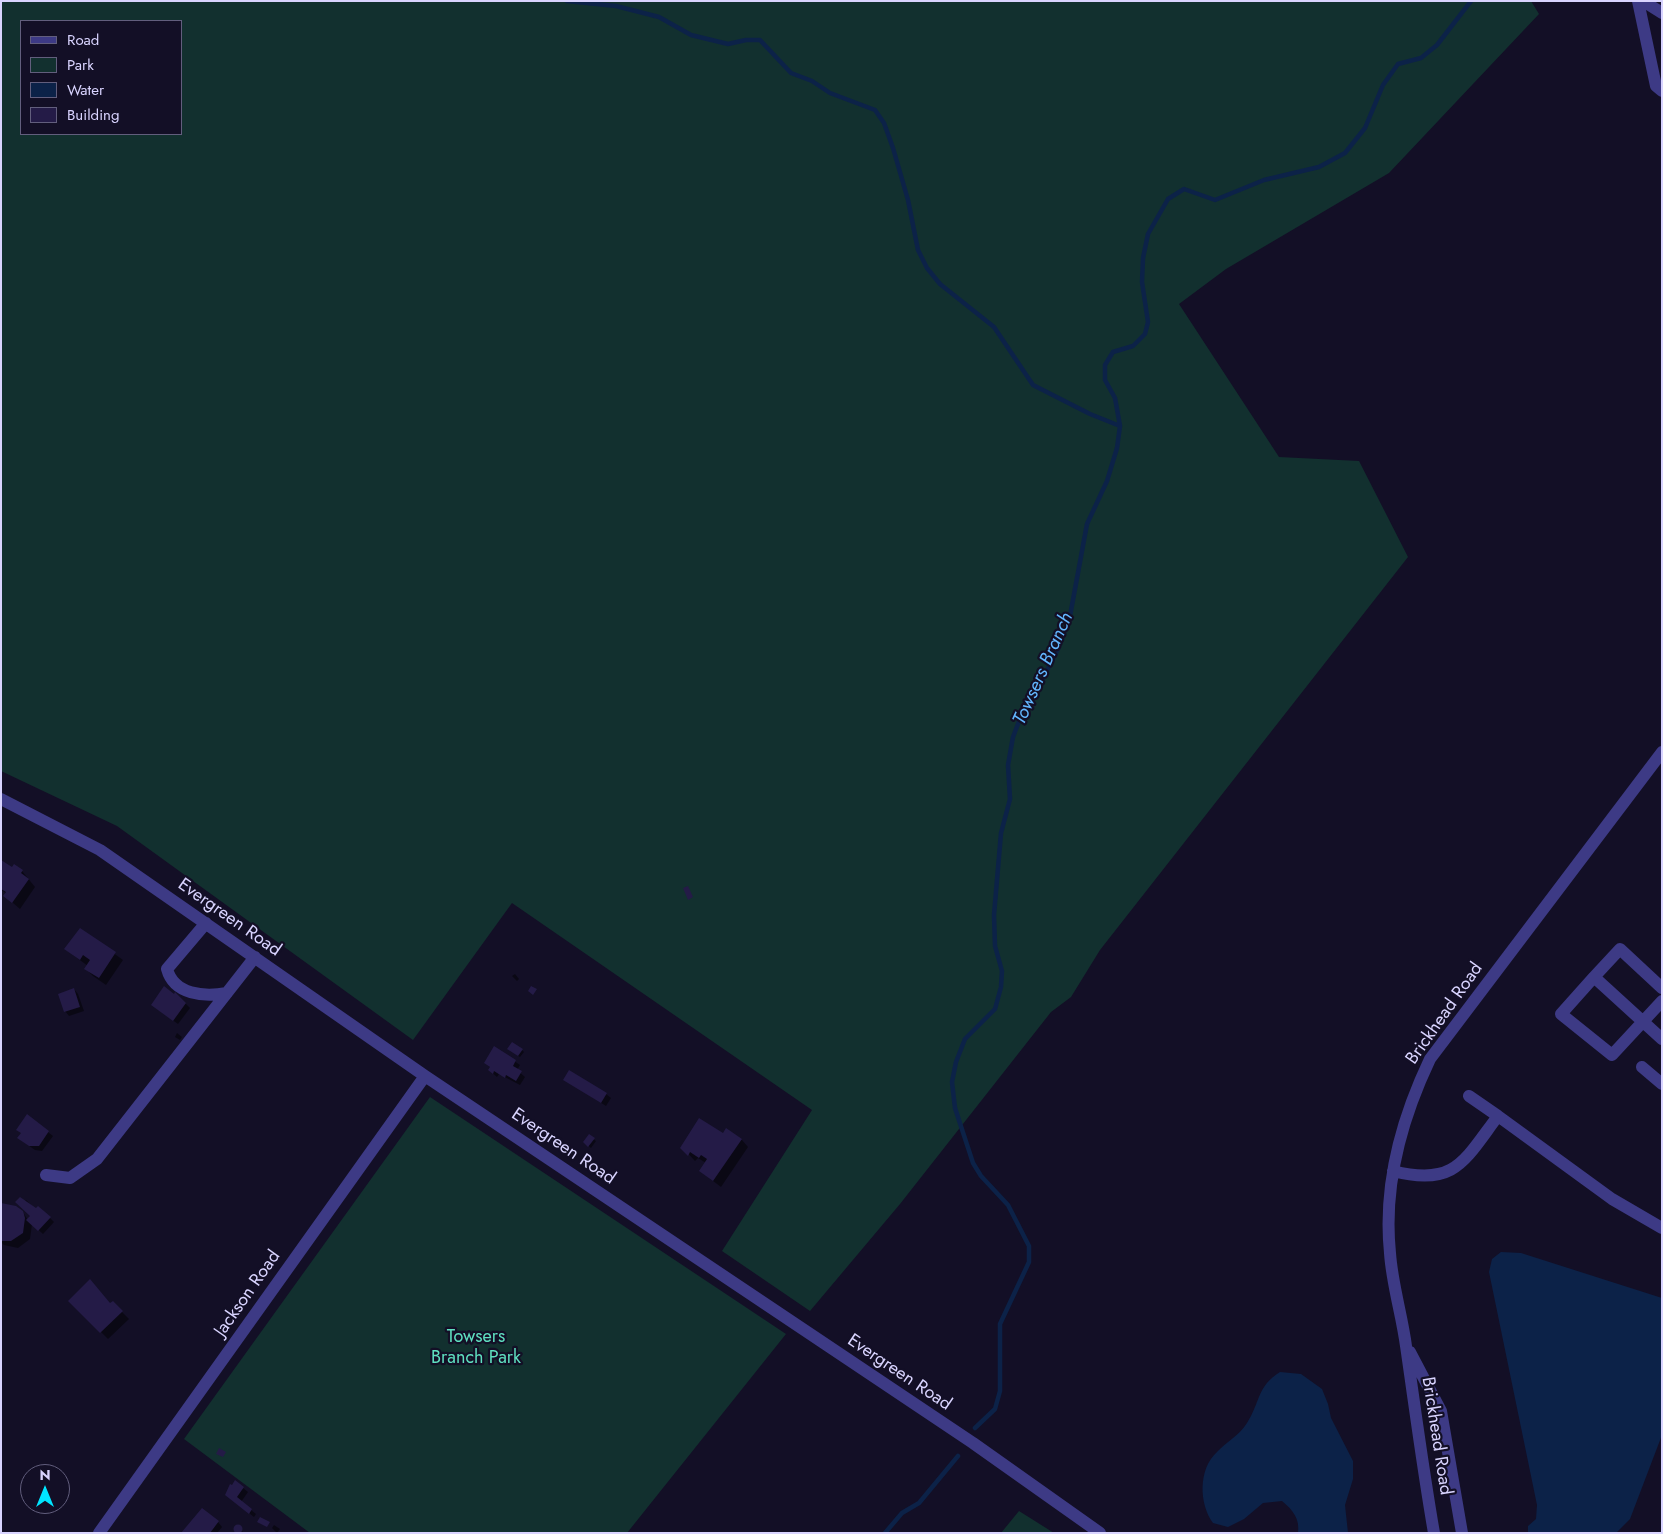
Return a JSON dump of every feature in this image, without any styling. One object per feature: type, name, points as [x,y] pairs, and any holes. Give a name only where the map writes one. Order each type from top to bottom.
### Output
[{"type":"street","points":[[1638,1],[1656,86],[1662,91]]},
{"type":"street","points":[[1644,1],[1662,13]]},
{"type":"street","name":"Brickhead Road","points":[[1434,1533],[1414,1416],[1406,1345],[1390,1254],[1388,1223],[1393,1171],[1404,1123],[1414,1092],[1430,1059],[1662,752]]},
{"type":"street","name":"Evergreen Road","points":[[1,799],[100,850],[425,1076],[973,1443],[1100,1533]]},
{"type":"street","points":[[206,923],[167,969],[177,985],[193,994],[211,996],[227,993]]},
{"type":"street","points":[[1662,988],[1620,949],[1561,1014],[1612,1055],[1662,1001]]},
{"type":"street","points":[[46,1175],[70,1178],[97,1159],[254,957]]},
{"type":"street","points":[[1594,977],[1662,1039]]},
{"type":"street","points":[[1642,1067],[1662,1084]]},
{"type":"street","name":"Jackson Road","points":[[99,1533],[425,1076]]},
{"type":"street","points":[[1469,1096],[1612,1199],[1662,1228]]},
{"type":"street","points":[[1393,1171],[1412,1176],[1435,1177],[1451,1171],[1464,1160],[1498,1116]]},
{"type":"street","name":"Brickhead Road","points":[[1406,1345],[1441,1411],[1462,1533]]},
{"type":"green space","points":[[1,1],[1531,1],[1539,14],[1389,173],[1226,269],[1179,304],[1279,457],[1359,461],[1408,557],[1100,950],[1071,997],[1051,1012],[900,1204],[810,1311],[722,1251],[812,1110],[512,903],[413,1040],[117,826],[1,771]]},
{"type":"green space","name":"Towsers Branch Park","points":[[430,1097],[786,1334],[627,1533],[310,1533],[184,1439]]},
{"type":"green space","points":[[1019,1511],[1054,1533],[1001,1533]]},
{"type":"water","points":[[1501,1252],[1521,1253],[1662,1298],[1662,1435],[1630,1519],[1616,1533],[1528,1533],[1528,1526],[1536,1519],[1537,1505],[1489,1272],[1492,1259]]},
{"type":"water","points":[[1280,1372],[1301,1374],[1322,1389],[1331,1418],[1353,1461],[1353,1479],[1345,1505],[1348,1533],[1298,1533],[1298,1523],[1295,1515],[1282,1501],[1263,1503],[1244,1519],[1228,1527],[1213,1523],[1208,1515],[1203,1497],[1206,1468],[1217,1452],[1244,1428],[1263,1389]]},
{"type":"building","points":[[1,860],[12,867],[14,864],[23,870],[21,873],[29,879],[12,903],[3,896],[6,892],[1,889]]},
{"type":"building","points":[[688,886],[693,897],[688,900],[683,888]]},
{"type":"building","points":[[80,928],[116,952],[99,978],[84,969],[90,960],[83,955],[80,960],[64,949]]},
{"type":"building","points":[[164,986],[174,994],[175,992],[186,1003],[173,1021],[151,1005]]},
{"type":"building","points":[[531,986],[537,989],[533,995],[528,991]]},
{"type":"building","points":[[74,988],[80,1007],[64,1012],[58,994]]},
{"type":"building","points":[[512,1042],[523,1049],[518,1056],[507,1049]]},
{"type":"building","points":[[494,1046],[516,1060],[513,1066],[522,1071],[516,1081],[506,1075],[505,1078],[494,1071],[493,1074],[488,1070],[490,1067],[484,1063]]},
{"type":"building","points":[[569,1070],[607,1093],[601,1103],[563,1080]]},
{"type":"building","points":[[27,1114],[49,1131],[39,1146],[29,1146],[17,1138],[21,1133],[16,1130]]},
{"type":"building","points":[[699,1118],[723,1133],[726,1128],[742,1139],[713,1181],[699,1171],[707,1159],[701,1155],[699,1158],[690,1152],[688,1156],[680,1148]]},
{"type":"building","points":[[589,1134],[595,1138],[588,1147],[583,1142]]},
{"type":"building","points":[[20,1197],[36,1208],[38,1206],[51,1217],[38,1231],[26,1220],[30,1216],[15,1202]]},
{"type":"building","points":[[1,1203],[16,1206],[23,1211],[25,1218],[23,1233],[11,1241],[1,1241]]},
{"type":"building","points":[[90,1279],[110,1303],[113,1301],[123,1311],[100,1333],[68,1301]]},
{"type":"building","points":[[219,1448],[226,1452],[223,1457],[216,1454]]},
{"type":"building","points":[[235,1480],[244,1487],[237,1497],[252,1509],[249,1514],[225,1495],[230,1484],[232,1485]]},
{"type":"building","points":[[202,1508],[219,1521],[210,1533],[181,1533]]},
{"type":"building","points":[[260,1517],[270,1522],[267,1527],[257,1522]]},
{"type":"building","points":[[238,1525],[242,1529],[238,1533],[234,1529]]},
{"type":"waterway","points":[[567,1],[616,6],[659,17],[691,35],[728,44],[746,40],[760,40],[791,73],[812,81],[830,93],[875,110],[884,123],[893,148],[908,200],[918,250],[927,268],[940,284],[994,327],[1033,385],[1090,414],[1120,426]]},
{"type":"waterway","name":"Towsers Branch","points":[[975,1428],[995,1409],[1000,1391],[1000,1324],[1029,1262],[1029,1246],[1008,1205],[981,1176],[973,1163],[955,1108],[952,1082],[956,1062],[965,1039],[995,1009],[1001,987],[1002,971],[995,946],[994,915],[1001,833],[1010,799],[1008,765],[1013,737],[1023,711],[1038,688],[1058,649],[1070,616],[1087,524],[1107,481],[1117,448],[1120,426],[1115,398],[1105,380],[1105,365],[1113,352],[1133,346],[1145,334],[1148,322],[1142,282],[1143,258],[1148,234],[1168,199],[1184,189],[1215,200],[1264,180],[1319,167],[1345,153],[1365,128],[1383,85],[1398,64],[1421,58],[1437,45],[1471,1]]},
{"type":"waterway","name":"Towsers Branch","points":[[885,1533],[902,1513],[919,1503],[958,1456]]}]
